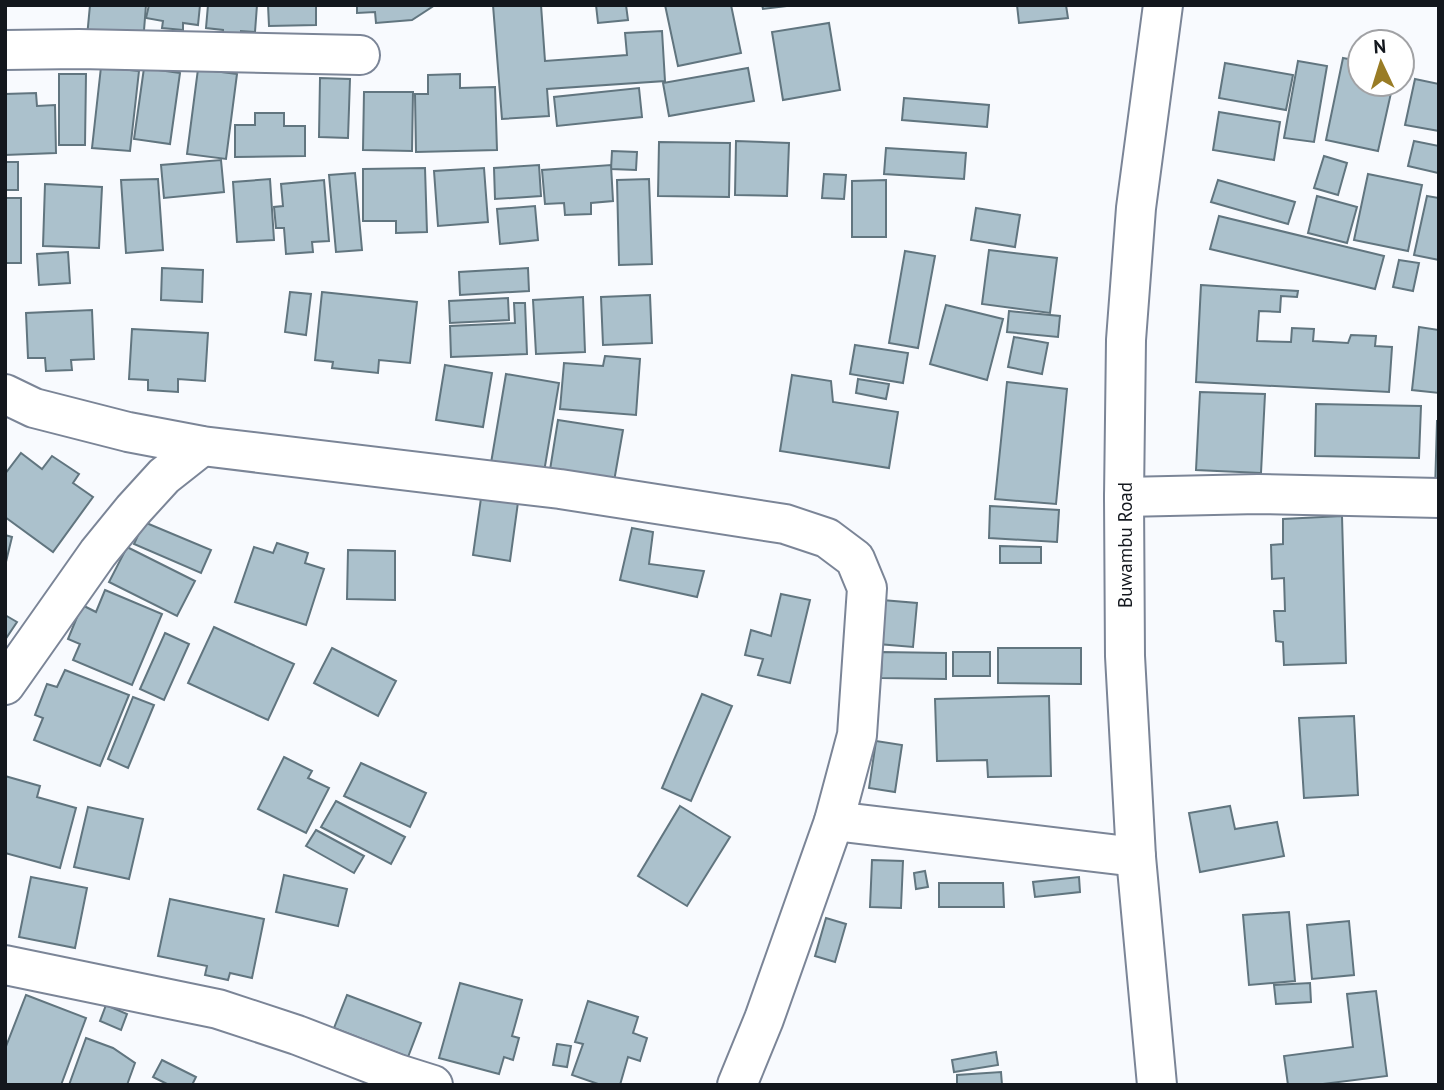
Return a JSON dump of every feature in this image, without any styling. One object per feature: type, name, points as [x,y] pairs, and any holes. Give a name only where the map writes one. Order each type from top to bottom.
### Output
[{"type":"street","name":"Buwambu Road","points":[[1157,1085],[1136,857],[1125,656],[1124,497],[1126,340],[1132,261],[1163,5]]},
{"type":"street","points":[[5,50],[360,55]]},
{"type":"street","points":[[5,394],[34,408],[128,432],[202,446],[561,489],[785,524],[827,538],[855,559],[867,588],[857,735],[834,821],[764,1019],[737,1085]]},
{"type":"street","points":[[5,685],[98,554],[133,510],[164,476],[202,446]]},
{"type":"street","points":[[1124,497],[1258,494],[1439,498]]},
{"type":"street","points":[[834,821],[1136,857]]},
{"type":"street","points":[[5,965],[218,1009],[433,1085]]},
{"type":"building","points":[[90,5],[146,5],[143,43],[87,37]]},
{"type":"building","points":[[149,5],[200,5],[198,25],[183,23],[183,30],[162,28],[163,21],[146,18]]},
{"type":"building","points":[[208,5],[257,5],[255,32],[241,31],[241,37],[223,36],[223,30],[206,28]]},
{"type":"building","points":[[268,5],[316,5],[316,25],[269,26]]},
{"type":"building","points":[[357,5],[435,5],[412,20],[376,23],[375,12],[357,13]]},
{"type":"building","points":[[493,5],[541,5],[545,61],[627,55],[625,33],[662,31],[665,81],[547,89],[549,116],[502,119]]},
{"type":"building","points":[[596,5],[626,5],[628,20],[598,23]]},
{"type":"building","points":[[665,5],[731,5],[741,53],[678,66]]},
{"type":"building","points":[[762,5],[795,5],[763,9]]},
{"type":"building","points":[[1017,5],[1066,5],[1068,18],[1019,23]]},
{"type":"building","points":[[829,23],[840,90],[783,100],[772,32]]},
{"type":"building","points":[[1343,58],[1346,59],[1346,98],[1390,98],[1378,151],[1326,140]]},
{"type":"building","points":[[1298,61],[1327,66],[1314,142],[1284,138]]},
{"type":"building","points":[[1225,63],[1293,75],[1286,110],[1219,98]]},
{"type":"building","points":[[101,67],[139,71],[130,151],[92,148]]},
{"type":"building","points":[[144,68],[180,73],[170,144],[134,139]]},
{"type":"building","points":[[748,68],[754,101],[669,116],[663,83]]},
{"type":"building","points":[[198,69],[237,74],[226,159],[187,154]]},
{"type":"building","points":[[59,74],[86,74],[85,145],[59,145]]},
{"type":"building","points":[[460,74],[460,88],[495,87],[497,150],[416,152],[415,94],[428,94],[428,75]]},
{"type":"building","points":[[320,78],[350,79],[348,138],[319,137]]},
{"type":"building","points":[[1416,79],[1439,84],[1439,131],[1405,125],[1411,98],[1416,98]]},
{"type":"building","points":[[639,88],[642,117],[557,126],[554,97]]},
{"type":"building","points":[[364,92],[413,92],[412,151],[363,150]]},
{"type":"building","points":[[36,93],[37,106],[55,105],[56,153],[5,155],[5,94]]},
{"type":"building","points":[[904,98],[989,105],[987,127],[902,120]]},
{"type":"building","points":[[1219,112],[1280,122],[1274,160],[1213,150]]},
{"type":"building","points":[[255,113],[284,113],[284,126],[305,126],[305,156],[235,157],[235,125],[255,125]]},
{"type":"building","points":[[736,141],[789,143],[787,196],[735,195]]},
{"type":"building","points":[[1414,141],[1439,146],[1438,173],[1408,166]]},
{"type":"building","points":[[659,142],[730,143],[729,197],[658,196]]},
{"type":"building","points":[[886,148],[966,153],[964,179],[884,174]]},
{"type":"building","points":[[612,151],[637,152],[636,170],[611,169]]},
{"type":"building","points":[[1324,156],[1347,163],[1338,195],[1314,188]]},
{"type":"building","points":[[221,160],[224,192],[164,198],[161,165]]},
{"type":"building","points":[[5,162],[18,162],[18,190],[5,190]]},
{"type":"building","points":[[539,165],[541,196],[495,199],[494,168]]},
{"type":"building","points":[[611,165],[613,201],[591,203],[591,214],[565,215],[564,203],[545,204],[542,170]]},
{"type":"building","points":[[425,168],[427,232],[396,233],[396,221],[363,221],[363,169]]},
{"type":"building","points":[[484,168],[488,222],[438,226],[434,171]]},
{"type":"building","points":[[355,173],[362,250],[336,252],[329,175]]},
{"type":"building","points":[[824,174],[846,175],[844,199],[822,198]]},
{"type":"building","points":[[1368,174],[1422,185],[1408,251],[1354,240]]},
{"type":"building","points":[[158,179],[163,250],[126,253],[121,180]]},
{"type":"building","points":[[270,179],[274,240],[237,242],[233,182]]},
{"type":"building","points":[[649,179],[652,264],[619,265],[617,180]]},
{"type":"building","points":[[324,180],[329,241],[312,242],[313,252],[286,254],[284,228],[276,228],[274,207],[283,206],[281,184]]},
{"type":"building","points":[[886,180],[886,237],[852,237],[852,181]]},
{"type":"building","points":[[1218,180],[1295,202],[1288,224],[1211,202]]},
{"type":"building","points":[[45,184],[102,187],[99,248],[43,246]]},
{"type":"building","points":[[1317,196],[1357,207],[1347,243],[1308,233]]},
{"type":"building","points":[[1427,196],[1439,198],[1439,260],[1414,255]]},
{"type":"building","points":[[5,198],[21,198],[21,263],[5,263]]},
{"type":"building","points":[[535,206],[538,240],[500,244],[497,209]]},
{"type":"building","points":[[976,208],[1020,215],[1015,247],[971,240]]},
{"type":"building","points":[[1219,216],[1384,256],[1375,289],[1210,249]]},
{"type":"building","points":[[989,250],[1057,258],[1050,313],[982,304]]},
{"type":"building","points":[[905,251],[935,256],[918,348],[889,343]]},
{"type":"building","points":[[68,252],[70,283],[39,285],[37,254]]},
{"type":"building","points":[[1399,260],[1419,263],[1413,291],[1393,287]]},
{"type":"building","points":[[162,268],[203,270],[202,302],[161,300]]},
{"type":"building","points":[[528,268],[529,291],[460,295],[459,272]]},
{"type":"building","points":[[1201,285],[1298,291],[1297,297],[1281,296],[1280,312],[1259,311],[1257,341],[1291,342],[1292,328],[1314,329],[1313,341],[1348,343],[1351,335],[1376,336],[1375,346],[1392,347],[1389,392],[1196,382]]},
{"type":"building","points":[[290,292],[311,294],[306,335],[285,332]]},
{"type":"building","points":[[322,292],[417,302],[410,363],[379,360],[378,373],[332,368],[333,362],[315,360]]},
{"type":"building","points":[[650,295],[652,343],[603,345],[601,297]]},
{"type":"building","points":[[583,297],[585,352],[536,354],[533,300]]},
{"type":"building","points":[[508,298],[509,320],[450,323],[449,301]]},
{"type":"building","points":[[514,303],[525,303],[527,354],[451,357],[450,326],[515,323]]},
{"type":"building","points":[[946,305],[1003,319],[987,380],[930,364]]},
{"type":"building","points":[[92,310],[94,359],[71,360],[72,370],[46,371],[45,358],[28,358],[26,313]]},
{"type":"building","points":[[1009,311],[1060,316],[1058,337],[1007,332]]},
{"type":"building","points":[[1419,327],[1439,330],[1439,393],[1412,390]]},
{"type":"building","points":[[132,329],[208,333],[205,381],[178,379],[178,392],[148,390],[148,380],[129,379]]},
{"type":"building","points":[[1014,337],[1048,343],[1042,374],[1008,367]]},
{"type":"building","points":[[855,345],[908,353],[903,383],[850,374]]},
{"type":"building","points":[[605,356],[640,359],[636,415],[560,409],[564,363],[603,366]]},
{"type":"building","points":[[445,365],[492,373],[483,427],[436,420]]},
{"type":"building","points":[[506,374],[559,383],[544,472],[491,463]]},
{"type":"building","points":[[792,375],[831,381],[833,402],[898,412],[889,468],[780,451]]},
{"type":"building","points":[[858,379],[889,384],[886,399],[856,393]]},
{"type":"building","points":[[1007,382],[1067,389],[1056,504],[995,499]]},
{"type":"building","points":[[1200,392],[1265,394],[1261,473],[1196,470]]},
{"type":"building","points":[[1316,404],[1421,406],[1419,458],[1315,456]]},
{"type":"building","points":[[558,420],[623,430],[613,487],[549,476]]},
{"type":"building","points":[[1437,421],[1439,491],[1435,491]]},
{"type":"building","points":[[21,453],[42,469],[52,456],[79,474],[73,483],[93,497],[53,552],[5,517],[5,474]]},
{"type":"building","points":[[482,491],[519,495],[510,561],[473,555]]},
{"type":"building","points":[[990,506],[1059,510],[1057,542],[989,538]]},
{"type":"building","points":[[1342,516],[1346,663],[1284,665],[1283,642],[1276,641],[1274,611],[1285,611],[1284,578],[1272,579],[1271,545],[1283,544],[1283,519]]},
{"type":"building","points":[[144,522],[211,550],[201,573],[134,544]]},
{"type":"building","points":[[632,528],[653,532],[649,564],[704,571],[697,597],[620,580]]},
{"type":"building","points":[[5,535],[12,537],[5,566]]},
{"type":"building","points":[[277,543],[308,553],[305,563],[324,569],[306,625],[235,602],[254,547],[273,553]]},
{"type":"building","points":[[1000,546],[1041,547],[1041,563],[1000,563]]},
{"type":"building","points":[[127,547],[195,581],[177,616],[109,582]]},
{"type":"building","points":[[348,550],[395,551],[395,600],[347,599]]},
{"type":"building","points":[[105,590],[162,614],[132,685],[73,660],[80,644],[68,639],[82,605],[96,612]]},
{"type":"building","points":[[781,594],[810,600],[790,683],[758,675],[763,659],[745,655],[751,630],[771,636]]},
{"type":"building","points":[[882,600],[917,603],[913,647],[878,644]]},
{"type":"building","points":[[5,615],[17,622],[5,640]]},
{"type":"building","points":[[214,627],[294,664],[268,720],[188,683]]},
{"type":"building","points":[[165,633],[189,644],[164,700],[140,689]]},
{"type":"building","points":[[332,648],[396,681],[378,716],[314,683]]},
{"type":"building","points":[[998,648],[1081,648],[1081,684],[998,683]]},
{"type":"building","points":[[882,652],[946,653],[946,679],[881,678]]},
{"type":"building","points":[[953,652],[990,652],[990,676],[953,676]]},
{"type":"building","points":[[65,670],[129,695],[100,766],[34,740],[43,718],[35,715],[47,684],[57,687]]},
{"type":"building","points":[[702,694],[732,706],[691,801],[662,788]]},
{"type":"building","points":[[1049,696],[1051,776],[988,777],[987,760],[937,761],[935,699]]},
{"type":"building","points":[[133,697],[154,705],[128,768],[108,759]]},
{"type":"building","points":[[1354,716],[1358,795],[1304,798],[1299,718]]},
{"type":"building","points":[[876,741],[902,745],[895,792],[869,788]]},
{"type":"building","points":[[284,757],[312,771],[308,778],[329,788],[306,833],[258,809]]},
{"type":"building","points":[[361,763],[426,793],[410,827],[344,796]]},
{"type":"building","points":[[5,776],[40,786],[37,797],[76,808],[60,868],[5,853]]},
{"type":"building","points":[[336,801],[405,837],[391,864],[321,827]]},
{"type":"building","points":[[680,806],[730,837],[687,906],[638,876]]},
{"type":"building","points":[[1230,806],[1235,829],[1277,822],[1284,856],[1200,872],[1189,813]]},
{"type":"building","points":[[88,807],[143,819],[129,879],[74,867]]},
{"type":"building","points":[[316,830],[364,856],[354,873],[306,846]]},
{"type":"building","points":[[872,860],[903,861],[901,908],[870,907]]},
{"type":"building","points":[[925,871],[928,887],[916,889],[914,873]]},
{"type":"building","points":[[284,875],[347,889],[338,926],[276,912]]},
{"type":"building","points":[[31,877],[87,888],[75,948],[19,937]]},
{"type":"building","points":[[1079,877],[1080,892],[1035,897],[1033,882]]},
{"type":"building","points":[[939,883],[1003,883],[1004,907],[939,907]]},
{"type":"building","points":[[170,899],[264,919],[252,978],[230,973],[228,980],[205,975],[207,966],[158,956]]},
{"type":"building","points":[[1289,912],[1295,981],[1249,985],[1243,915]]},
{"type":"building","points":[[826,918],[846,924],[835,962],[815,956]]},
{"type":"building","points":[[1349,921],[1354,975],[1312,979],[1307,925]]},
{"type":"building","points":[[460,983],[522,1000],[512,1036],[519,1038],[513,1060],[504,1057],[499,1074],[439,1058]]},
{"type":"building","points":[[1310,983],[1311,1002],[1276,1004],[1274,985]]},
{"type":"building","points":[[1376,991],[1387,1076],[1315,1085],[1288,1085],[1284,1056],[1353,1047],[1347,994]]},
{"type":"building","points":[[26,995],[86,1018],[61,1085],[5,1085],[5,1049]]},
{"type":"building","points":[[347,995],[421,1023],[408,1057],[334,1028]]},
{"type":"building","points":[[588,1001],[638,1017],[633,1033],[647,1038],[640,1061],[628,1057],[620,1085],[601,1085],[572,1075],[583,1044],[575,1042]]},
{"type":"building","points":[[106,1005],[127,1014],[121,1030],[100,1021]]},
{"type":"building","points":[[86,1038],[113,1048],[135,1063],[127,1085],[69,1085]]},
{"type":"building","points":[[557,1044],[571,1046],[567,1067],[553,1065]]},
{"type":"building","points":[[996,1052],[998,1065],[954,1072],[952,1060]]},
{"type":"building","points":[[162,1060],[196,1077],[192,1085],[169,1085],[153,1077]]},
{"type":"building","points":[[1001,1072],[1002,1085],[957,1085],[957,1075]]}]
